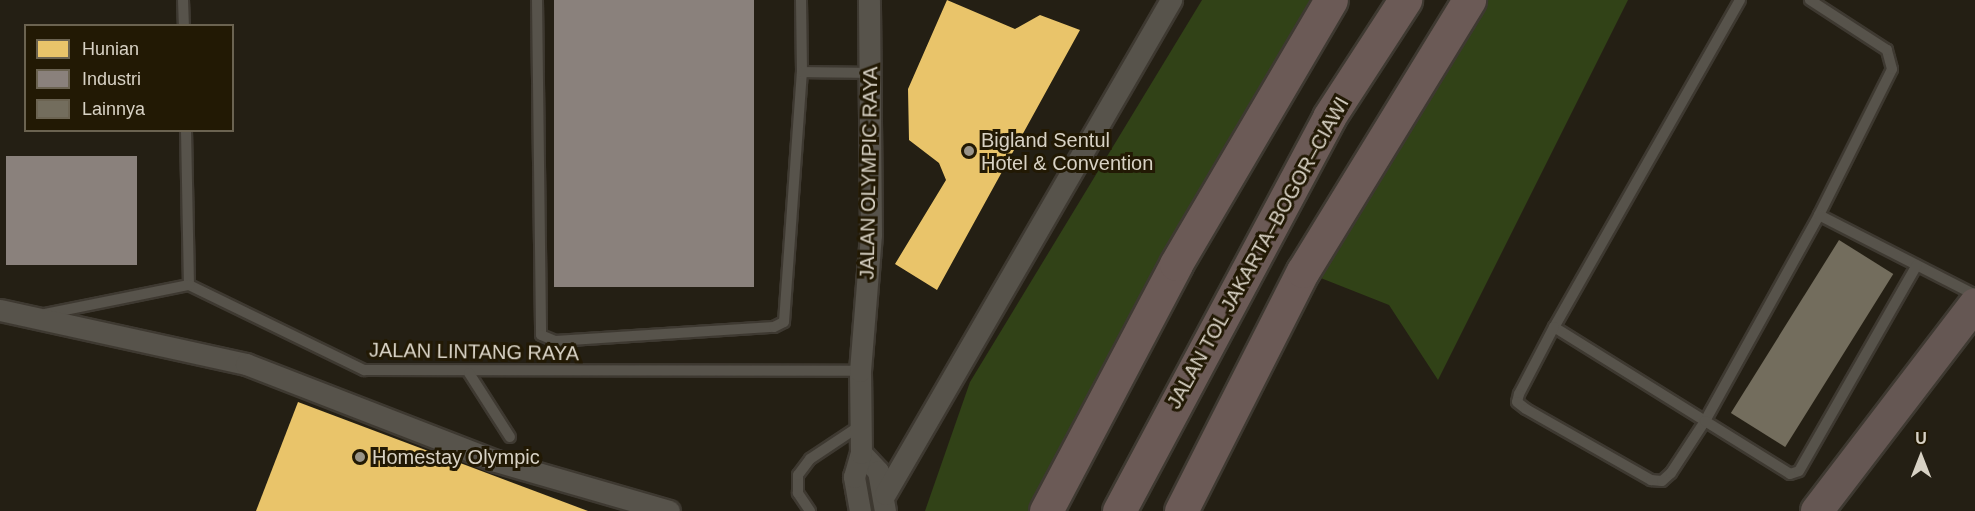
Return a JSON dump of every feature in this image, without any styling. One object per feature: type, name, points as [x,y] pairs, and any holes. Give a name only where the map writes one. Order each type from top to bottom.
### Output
[{"type":"highway","points":[[1046,511],[1188,244],[1331,0]]},
{"type":"highway","name":"JALAN TOL JAKARTA–BOGOR–CIAWI","points":[[1119,511],[1329,117],[1405,0]]},
{"type":"highway","points":[[1181,511],[1303,271],[1469,0]]},
{"type":"main road","points":[[1817,511],[1975,304]]},
{"type":"street","name":"JALAN OLYMPIC RAYA","points":[[860,511],[854,477],[861,453],[858,427],[860,371],[872,234],[869,0]]},
{"type":"street","points":[[885,503],[1172,0]]},
{"type":"street","points":[[0,310],[22,319],[112,331],[246,364],[496,461],[669,511]]},
{"type":"street","points":[[861,453],[878,471],[885,503]]},
{"type":"lane","points":[[183,0],[184,24]]},
{"type":"lane","points":[[537,0],[540,335],[548,340],[774,327],[784,322],[802,72],[801,0]]},
{"type":"lane","points":[[1740,0],[1554,327],[1517,402],[1651,480],[1662,481],[1705,421],[1819,215],[1892,69],[1887,50],[1810,0]]},
{"type":"lane","points":[[802,72],[871,73]]},
{"type":"lane","points":[[22,319],[189,285],[186,132]]},
{"type":"lane","points":[[1819,215],[1975,295]]},
{"type":"lane","points":[[1554,327],[1784,473],[1799,471],[1917,265]]},
{"type":"lane","name":"JALAN LINTANG RAYA","points":[[189,285],[364,370],[469,373],[860,371]]},
{"type":"lane","points":[[469,373],[510,437]]},
{"type":"lane","points":[[810,511],[798,494],[798,475],[810,459],[858,427]]},
{"type":"green space","points":[[1202,0],[1331,0],[1046,511],[925,511],[970,382]]},
{"type":"green space","points":[[1469,0],[1628,0],[1438,380],[1389,305],[1303,271]]},
{"type":"building: Hunian","name":"Bigland Sentul Hotel & Convention","points":[[947,0],[1015,29],[1040,15],[1080,30],[937,290],[895,264],[946,180],[939,163],[909,140],[908,89]]},
{"type":"building: Hunian","name":"Homestay Olympic","points":[[298,402],[588,511],[256,511]]},
{"type":"building: Industri","points":[[554,0],[754,0],[754,287],[554,287]]},
{"type":"building: Industri","points":[[6,156],[137,156],[137,265],[6,265]]},
{"type":"building: Lainnya","points":[[1839,240],[1893,274],[1785,447],[1731,413]]},
{"type":"place","name":"Bigland Sentul Hotel & Convention","points":[[969,151]]},
{"type":"place","name":"Homestay Olympic","points":[[360,457]]}]
